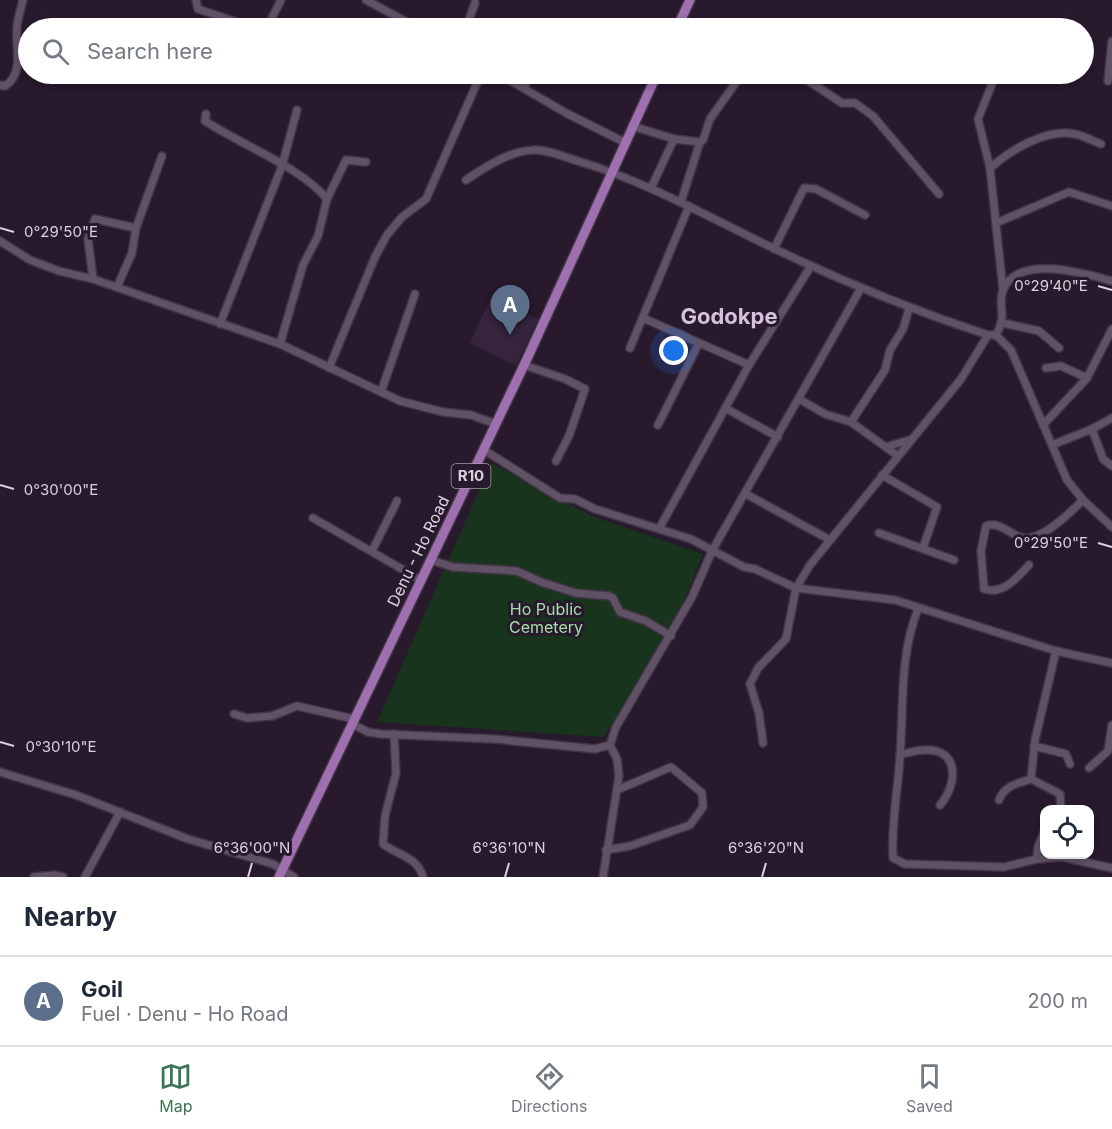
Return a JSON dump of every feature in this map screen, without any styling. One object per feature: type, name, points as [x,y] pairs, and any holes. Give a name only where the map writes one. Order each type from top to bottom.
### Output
[{"type":"main road","points":[[682,18],[690,0]]},
{"type":"main road","name":"Denu - Ho Road","points":[[281,873],[484,450],[652,84]]},
{"type":"street","points":[[18,18],[23,0]]},
{"type":"street","points":[[196,0],[198,9],[225,18]]},
{"type":"street","points":[[272,18],[281,0]]},
{"type":"street","points":[[366,0],[397,18]]},
{"type":"street","points":[[470,18],[475,3]]},
{"type":"street","points":[[18,19],[16,26],[18,36]]},
{"type":"street","points":[[1108,81],[1112,41]]},
{"type":"street","points":[[0,85],[5,86],[12,82],[18,60]]},
{"type":"street","points":[[329,368],[375,257],[387,235],[402,217],[426,199],[477,84]]},
{"type":"street","points":[[519,84],[566,113],[626,143]]},
{"type":"street","points":[[681,202],[700,142],[710,119],[735,84]]},
{"type":"street","points":[[813,84],[842,104],[855,103],[873,116],[939,194]]},
{"type":"street","points":[[763,743],[759,713],[750,684],[758,668],[786,639],[796,588],[810,565],[909,440],[961,379],[992,334],[1003,323],[1003,290],[990,168],[978,119],[992,84]]},
{"type":"street","points":[[220,324],[282,166],[297,110]]},
{"type":"street","points":[[206,114],[206,121],[317,188],[327,199]]},
{"type":"street","points":[[632,126],[674,139],[700,142]]},
{"type":"street","points":[[990,168],[1023,145],[1064,134],[1073,134],[1101,144]]},
{"type":"street","points":[[651,188],[674,139]]},
{"type":"street","points":[[466,180],[497,162],[534,150],[613,172],[681,202],[774,249],[909,309],[992,334],[1011,350],[1067,480],[1083,500],[1112,527]]},
{"type":"street","points":[[117,287],[132,253],[136,228],[162,156]]},
{"type":"street","points":[[280,344],[303,266],[318,236],[327,199],[346,160],[366,162]]},
{"type":"street","points":[[774,249],[804,188],[816,189],[865,215]]},
{"type":"street","points":[[996,223],[1069,192],[1112,206]]},
{"type":"street","points":[[630,348],[689,206]]},
{"type":"street","points":[[93,279],[88,239],[95,219],[136,228]]},
{"type":"street","points":[[0,241],[30,260],[59,271],[93,279],[280,344],[381,393],[419,406],[471,415],[496,424]]},
{"type":"street","points":[[659,529],[749,365],[811,266]]},
{"type":"street","points":[[1003,290],[1011,279],[1028,271],[1039,270],[1065,269],[1112,281]]},
{"type":"street","points":[[609,745],[616,727],[671,636],[712,551],[861,288]]},
{"type":"street","points":[[381,393],[415,294]]},
{"type":"street","points":[[851,422],[885,369],[890,350],[903,329],[909,309]]},
{"type":"street","points":[[643,318],[749,365]]},
{"type":"street","points":[[1003,323],[1039,331],[1059,348]]},
{"type":"street","points":[[1043,425],[1087,378],[1112,329]]},
{"type":"street","points":[[658,425],[699,343]]},
{"type":"street","points":[[524,364],[585,389],[569,436],[556,461]]},
{"type":"street","points":[[1046,368],[1071,369],[1087,378]]},
{"type":"street","points":[[799,399],[825,414],[851,422],[898,456]]},
{"type":"street","points":[[725,408],[778,437]]},
{"type":"street","points":[[1052,445],[1092,429],[1112,418]]},
{"type":"street","points":[[1092,429],[1104,459],[1112,466]]},
{"type":"street","points":[[886,447],[909,440]]},
{"type":"street","points":[[484,450],[560,498],[575,499],[595,510],[691,540],[796,588],[861,594],[895,600],[1056,651],[1112,663]]},
{"type":"street","points":[[882,475],[938,507],[922,548]]},
{"type":"street","points":[[746,494],[830,540]]},
{"type":"street","points":[[1029,565],[1013,581],[998,590],[984,589],[981,551],[986,525],[993,524],[1021,538],[1030,539],[1050,528],[1083,500]]},
{"type":"street","points":[[372,551],[397,501]]},
{"type":"street","points":[[313,518],[421,580]]},
{"type":"street","points":[[879,533],[954,560]]},
{"type":"street","points":[[431,560],[453,567],[517,571],[566,590],[609,596],[613,598],[620,612],[646,621],[671,636]]},
{"type":"street","points":[[918,609],[911,627],[903,666],[901,753],[893,854],[896,862],[1005,867],[1037,859],[1062,857],[1112,868]]},
{"type":"street","points":[[1031,779],[1034,746],[1056,651]]},
{"type":"street","points":[[234,714],[247,718],[272,716],[297,706],[353,721],[368,732],[495,739],[595,749],[609,745]]},
{"type":"street","points":[[1089,768],[1108,751],[1112,725]]},
{"type":"street","points":[[393,734],[396,773],[385,816],[383,844],[412,861],[421,870],[423,877]]},
{"type":"street","points":[[603,877],[619,776],[617,759],[609,745]]},
{"type":"street","points":[[1034,746],[1066,754],[1070,764]]},
{"type":"street","points":[[901,753],[925,750],[942,754],[950,763],[955,776],[953,786],[940,805]]},
{"type":"street","points":[[606,850],[630,846],[690,825],[703,807],[702,793],[671,767],[617,790]]},
{"type":"street","points":[[0,772],[76,795],[151,826],[273,864],[281,873],[294,877]]},
{"type":"street","points":[[999,800],[1002,792],[1011,786],[1031,779],[1060,794],[1061,805]]},
{"type":"street","points":[[85,877],[120,812]]},
{"type":"street","points":[[1037,859],[1040,842]]},
{"type":"street","points":[[34,877],[54,875],[63,877]]},
{"type":"shaded area","points":[[491,297],[538,319],[516,366],[470,343]]},
{"type":"green space","name":"Ho Public Cemetery","points":[[491,463],[594,517],[703,554],[674,625],[604,737],[377,722]]},
{"type":"place","name":"Goil","points":[[510,335]]},
{"type":"district","name":"Godokpe","points":[[729,316]]}]
